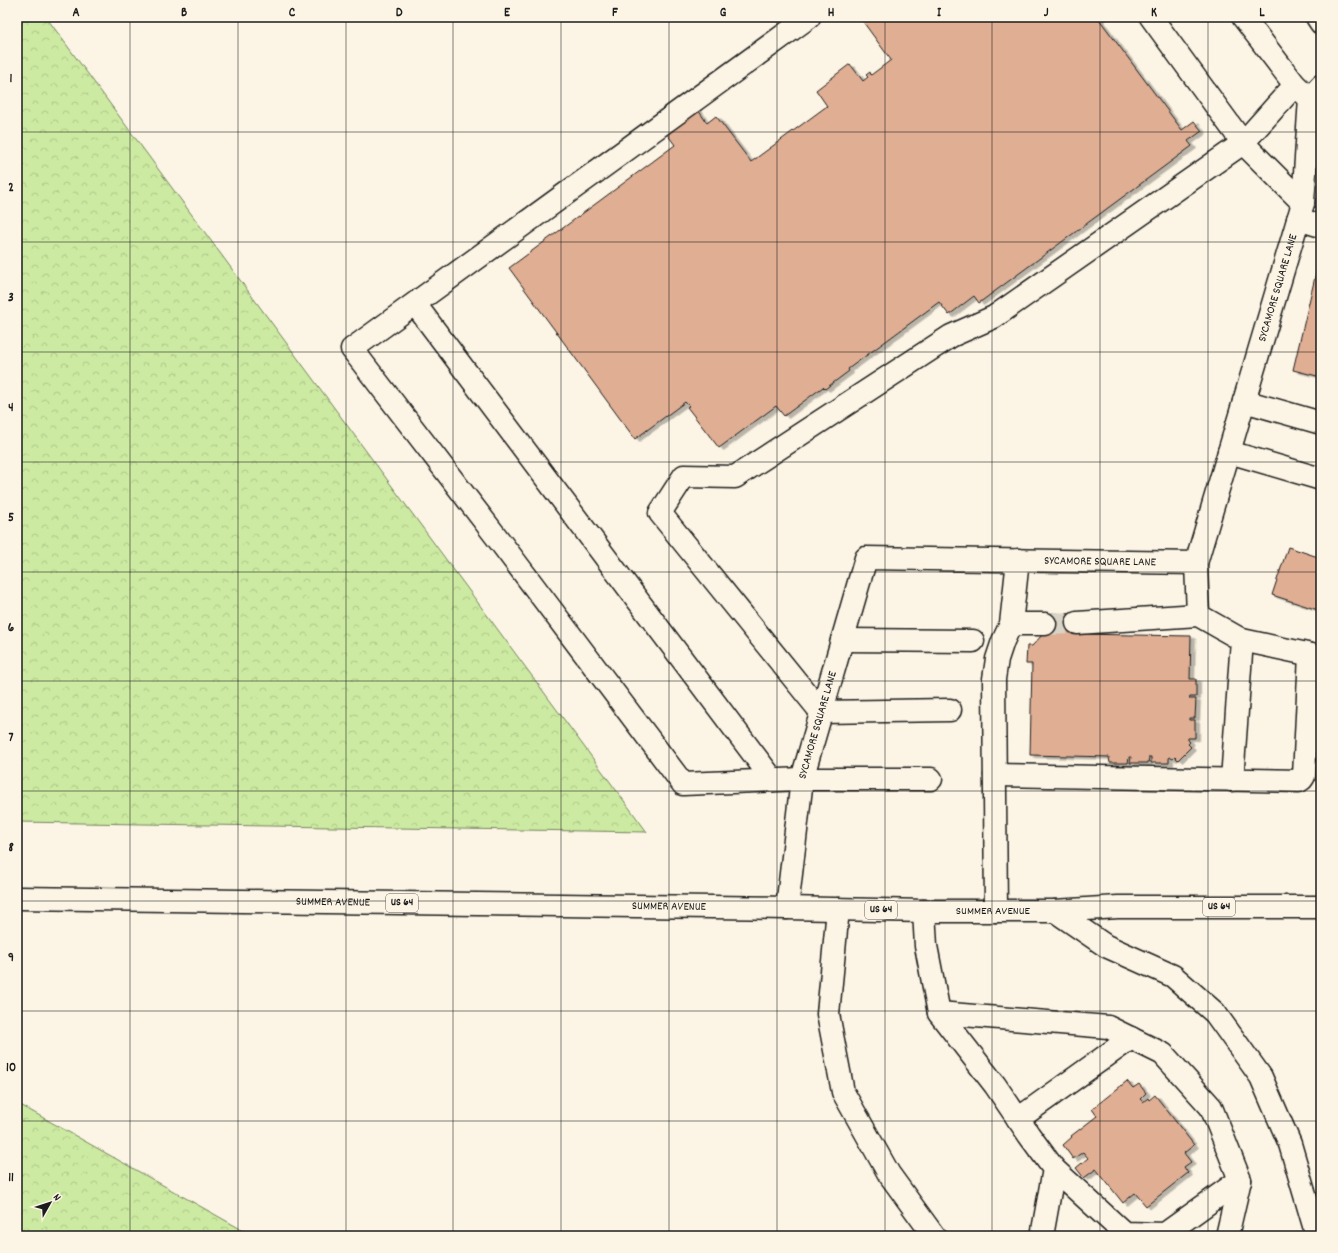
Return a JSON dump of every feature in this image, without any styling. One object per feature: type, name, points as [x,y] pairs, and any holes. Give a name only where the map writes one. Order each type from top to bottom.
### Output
[{"type":"main road","points":[[809,17],[352,350],[495,535],[683,784],[802,779],[931,779]]},
{"type":"main road","points":[[1152,17],[1243,143],[1300,211],[1321,226]]},
{"type":"main road","points":[[950,710],[821,712],[660,513],[684,476],[735,477],[951,336],[994,317],[1243,143],[1309,90],[1243,17]]},
{"type":"main road","points":[[1317,17],[1321,22]]},
{"type":"main road","name":"SYCAMORE SQUARE LANE","points":[[786,908],[802,779],[866,558],[1196,563],[1300,211],[1309,90]]},
{"type":"main road","points":[[415,304],[773,780]]},
{"type":"main road","points":[[1244,401],[1321,423]]},
{"type":"main road","points":[[1229,452],[1321,480]]},
{"type":"main road","points":[[996,912],[994,679],[997,659],[1011,624],[1018,560]]},
{"type":"main road","points":[[1196,563],[1198,615]]},
{"type":"main road","points":[[995,775],[1232,780],[1299,780],[1304,776],[1315,656],[1242,640],[1198,615],[1077,623]]},
{"type":"main road","points":[[1011,624],[1045,624]]},
{"type":"main road","points":[[842,640],[973,641]]},
{"type":"main road","points":[[1232,780],[1242,640]]},
{"type":"main road","name":"SUMMER AVENUE","points":[[17,898],[996,912],[1055,911],[1118,907],[1321,907]]},
{"type":"main road","points":[[838,909],[828,1014],[843,1092],[889,1174],[934,1236]]},
{"type":"main road","points":[[924,911],[926,946],[939,1013],[995,1084],[1054,1169],[1124,1233],[1165,1234],[1240,1180]]},
{"type":"main road","points":[[1055,911],[1106,946],[1173,976],[1214,1013],[1261,1077],[1290,1144],[1317,1236]]},
{"type":"main road","points":[[939,1013],[1108,1027],[1163,1054],[1211,1107],[1240,1180],[1228,1236]]},
{"type":"main road","points":[[1018,1119],[1131,1038]]},
{"type":"main road","points":[[1042,1236],[1054,1169]]},
{"type":"green space","points":[[17,17],[46,17],[647,832],[17,822]]},
{"type":"green space","points":[[17,1103],[253,1236],[17,1236]]},
{"type":"building","points":[[864,17],[1102,17],[1099,19],[1182,130],[1194,121],[1202,131],[1188,141],[1192,146],[979,303],[974,296],[949,315],[939,302],[848,369],[849,371],[825,389],[823,387],[784,416],[776,406],[719,448],[687,407],[689,406],[685,402],[635,439],[509,268],[675,145],[664,130],[696,107],[707,123],[716,116],[751,162],[827,106],[816,90],[850,64],[863,81],[868,77],[866,75],[870,72],[871,75],[891,60],[861,19]]},
{"type":"building","points":[[1321,256],[1321,377],[1293,370]]},
{"type":"building","points":[[1288,547],[1321,558],[1321,611],[1272,595]]},
{"type":"building","points":[[1045,613],[1077,614],[1077,634],[1191,636],[1190,679],[1196,679],[1196,697],[1190,697],[1189,699],[1196,699],[1195,718],[1189,718],[1189,720],[1195,720],[1195,738],[1188,738],[1190,742],[1188,744],[1191,747],[1178,760],[1175,757],[1173,759],[1169,757],[1169,763],[1151,763],[1151,757],[1149,757],[1148,763],[1130,763],[1131,757],[1129,757],[1128,763],[1110,763],[1109,757],[1030,755],[1032,664],[1026,664],[1027,646],[1032,646],[1043,634]]},
{"type":"building","points":[[1127,1081],[1133,1088],[1139,1084],[1146,1093],[1140,1099],[1143,1102],[1148,1098],[1149,1100],[1155,1095],[1194,1145],[1184,1153],[1191,1162],[1184,1167],[1188,1173],[1146,1206],[1135,1193],[1123,1203],[1096,1169],[1084,1178],[1076,1168],[1088,1158],[1083,1152],[1073,1159],[1063,1145],[1072,1137],[1071,1136],[1097,1116],[1092,1109]]},
{"type":"tunnel","points":[[1045,624],[1077,623]]}]
